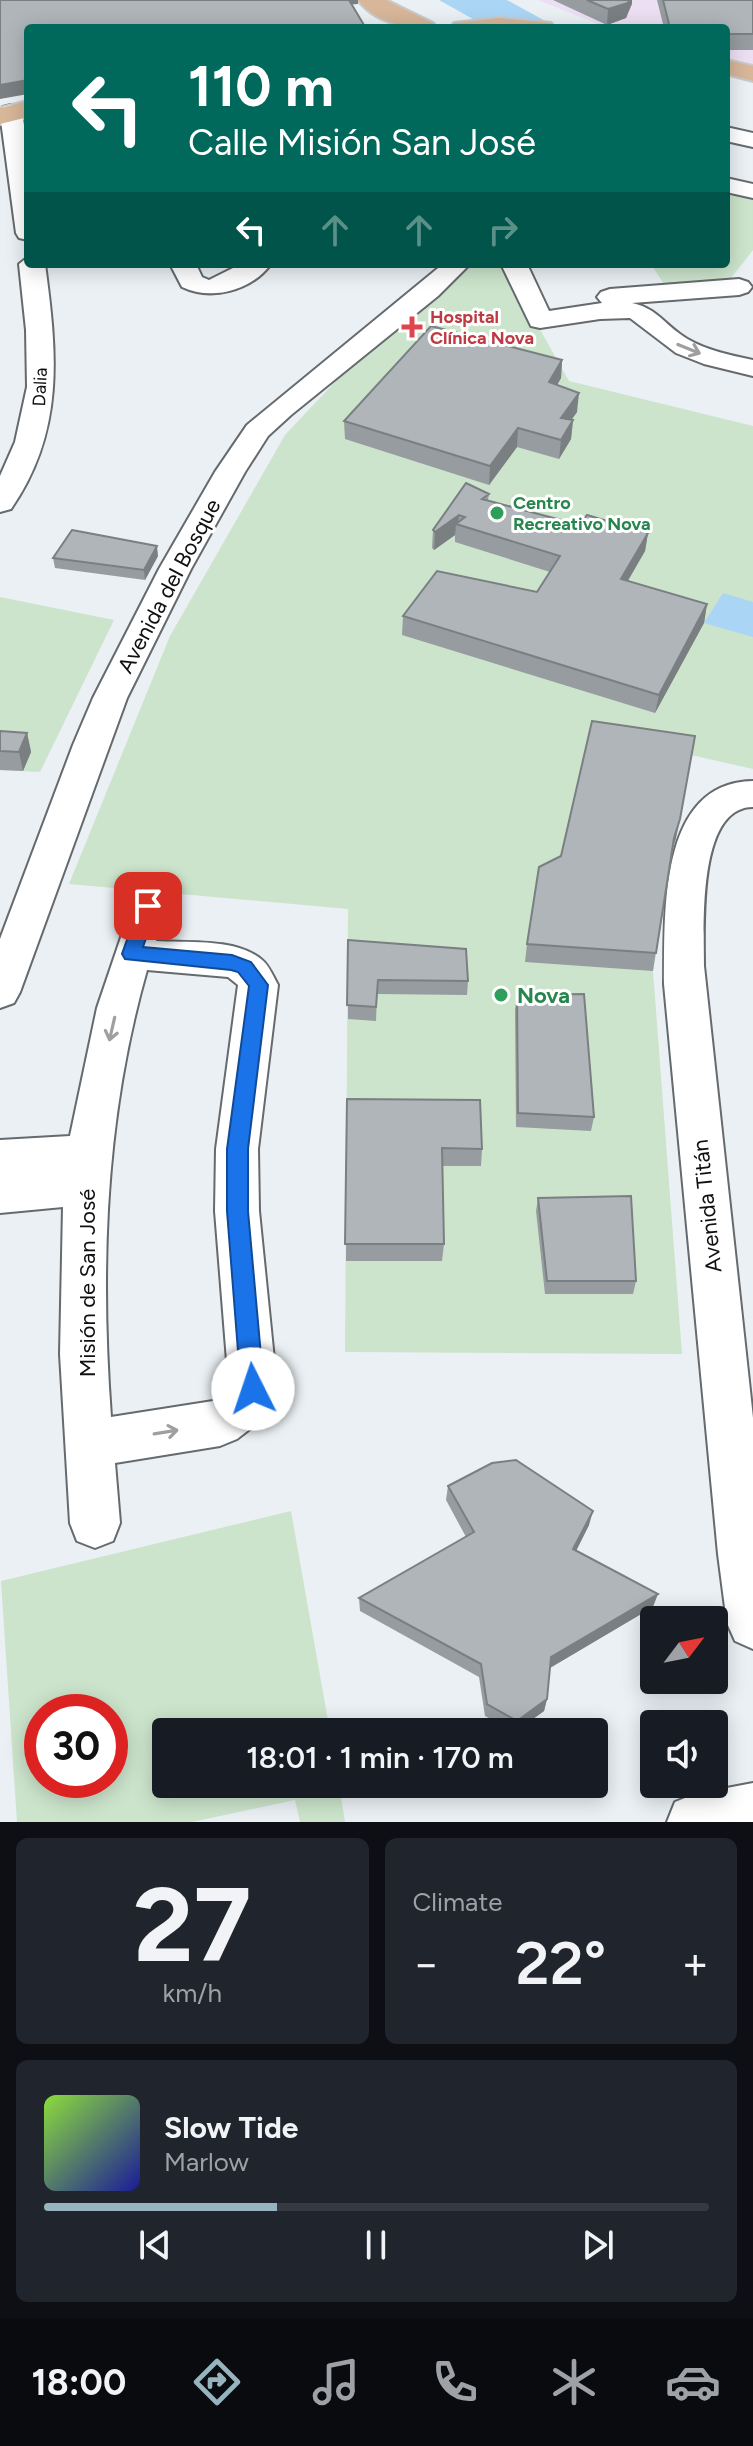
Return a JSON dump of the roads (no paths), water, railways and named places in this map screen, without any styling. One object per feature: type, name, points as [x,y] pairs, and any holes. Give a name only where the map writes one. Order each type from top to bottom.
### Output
[{"type":"main road","points":[[349,0],[364,24]]},
{"type":"main road","points":[[370,0],[416,24]]},
{"type":"main road","points":[[517,2],[565,24]]},
{"type":"main road","points":[[730,70],[753,76]]},
{"type":"street","points":[[13,112],[24,201]]},
{"type":"street","points":[[730,135],[753,140]]},
{"type":"street","points":[[730,186],[753,191]]},
{"type":"street","points":[[536,311],[746,292],[742,276],[753,263]]},
{"type":"street","name":"Dalia","points":[[0,503],[30,446],[42,405],[42,341],[33,268]]},
{"type":"street","points":[[185,268],[191,282],[206,289],[225,285],[252,268]]},
{"type":"street","name":"Avenida del Bosque","points":[[0,992],[110,698],[168,582],[230,472],[257,431],[281,409],[429,291],[453,268]]},
{"type":"street","points":[[516,268],[536,311]]},
{"type":"street","points":[[536,311],[635,311],[648,316],[674,342],[708,356],[753,368]]},
{"type":"street","name":"Avenida Titán","points":[[739,797],[709,811],[698,833],[685,911],[684,984],[743,1554],[753,1623]]},
{"type":"street","name":"Misión de San José","points":[[95,1523],[82,1265],[88,1169],[100,1081],[132,954],[148,906]]},
{"type":"street","points":[[89,1444],[220,1423],[240,1410],[253,1389],[237,1211],[237,1149],[258,985],[245,967],[232,962],[132,954]]},
{"type":"street","points":[[0,1158],[88,1169]]},
{"type":"street","points":[[0,1194],[88,1169]]},
{"type":"street","points":[[695,1822],[753,1811]]},
{"type":"water","points":[[439,0],[507,0],[551,24],[482,24]]},
{"type":"water","points":[[723,593],[753,602],[753,637],[704,623]]},
{"type":"place","name":"Hospital Clínica Nova","points":[[412,327]]},
{"type":"place","name":"Centro Recreativo Nova","points":[[497,513]]},
{"type":"place","name":"Nova","points":[[501,995]]}]
